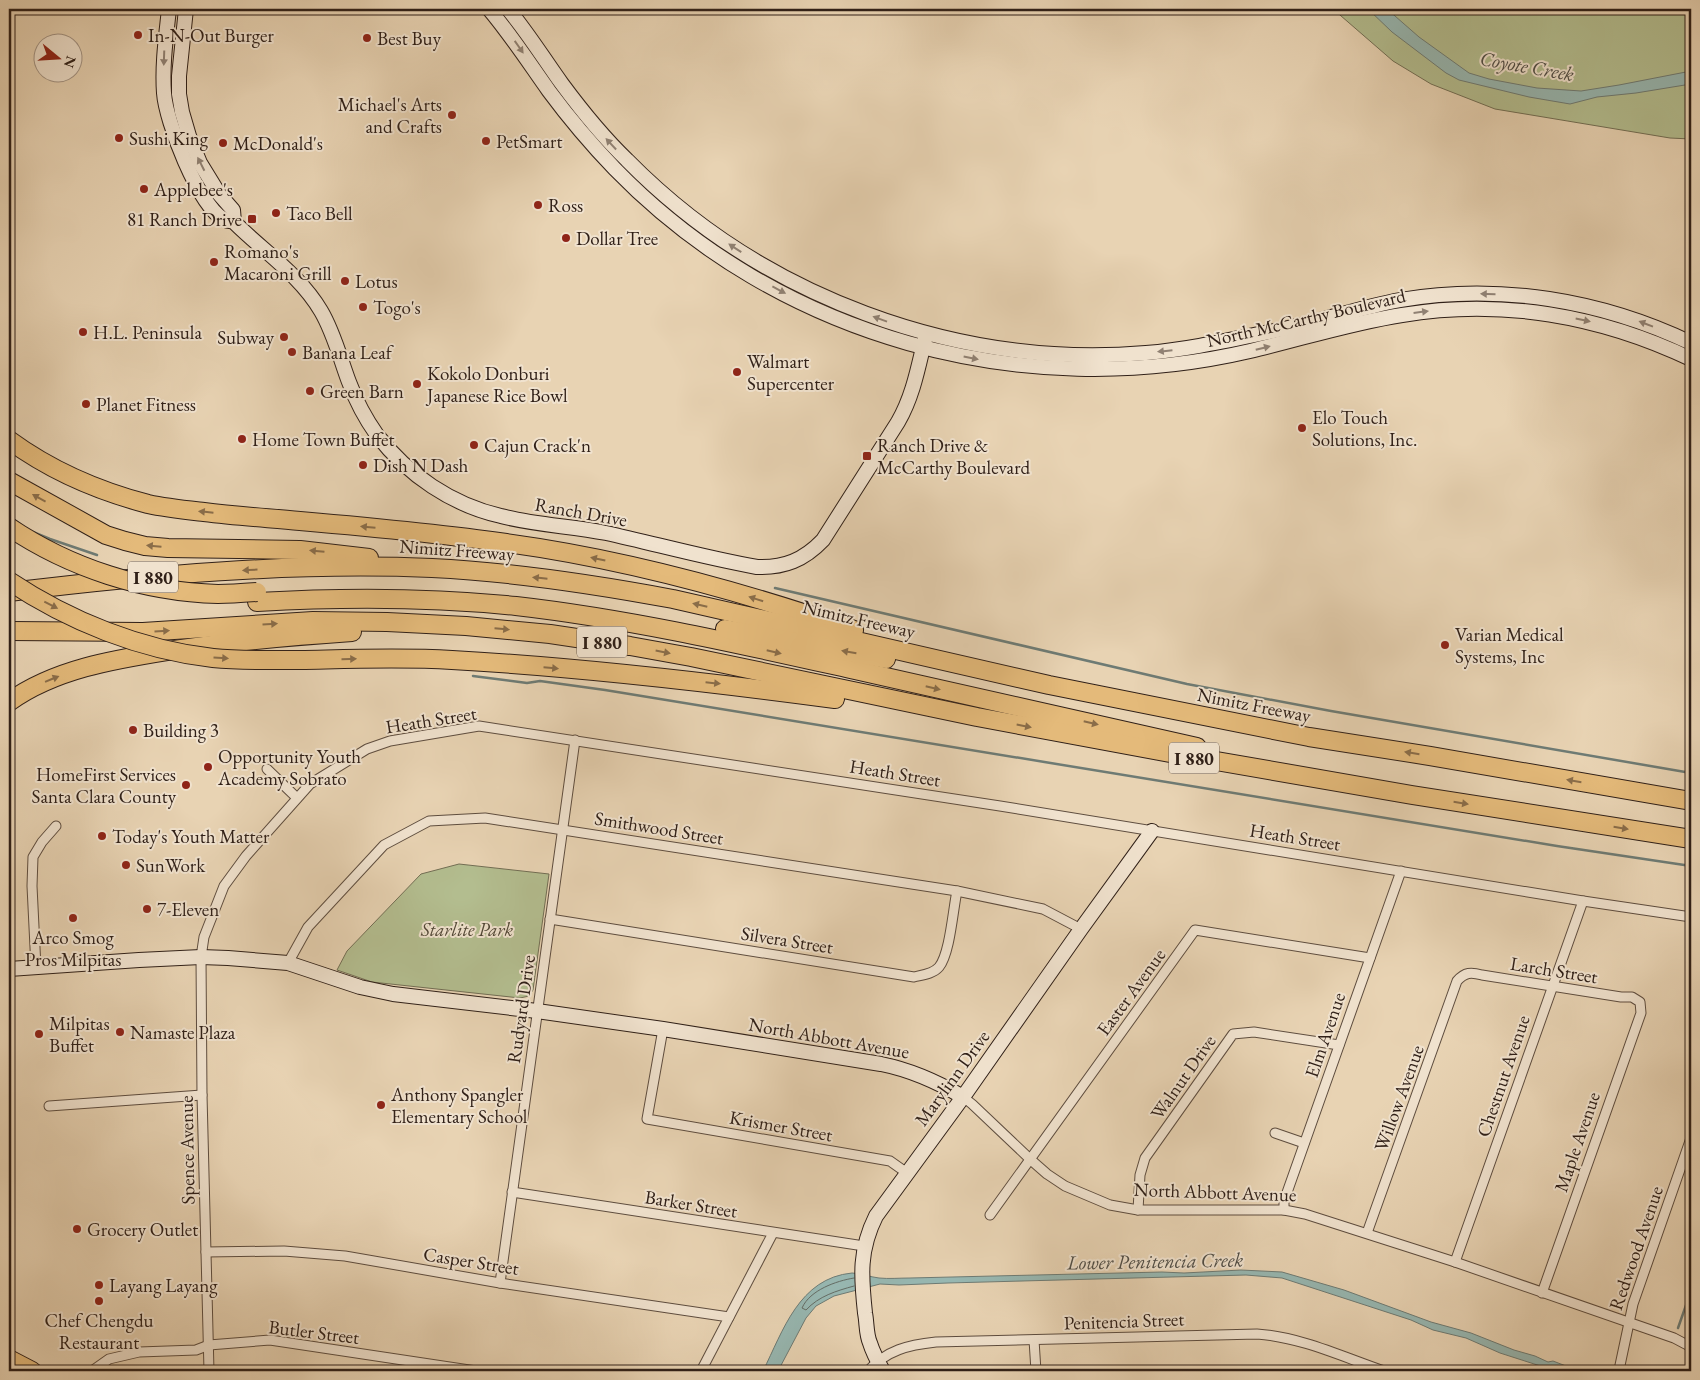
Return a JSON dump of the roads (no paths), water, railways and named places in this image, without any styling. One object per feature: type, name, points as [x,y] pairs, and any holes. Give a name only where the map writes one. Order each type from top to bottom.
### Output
[{"type":"highway","points":[[9,440],[47,465],[79,480],[114,494],[150,504],[219,514],[436,533],[572,554],[720,588],[830,622],[935,658]]},
{"type":"highway","points":[[9,481],[106,535],[139,544],[168,548],[300,550],[356,556],[434,568]]},
{"type":"highway","points":[[9,527],[50,552],[117,578],[151,586],[187,592],[257,597],[368,598],[514,606],[614,620],[724,641],[1412,795]]},
{"type":"highway","points":[[9,538],[46,560],[114,587],[186,601],[220,604],[257,597],[332,589],[476,594],[565,603],[898,661],[1253,732],[1309,737]]},
{"type":"highway","name":"Nimitz Freeway","points":[[9,592],[85,582],[246,570],[372,567],[434,568],[552,579],[673,599],[935,658],[1049,686],[1309,737],[1691,801]]},
{"type":"highway","points":[[9,580],[29,594],[101,629],[134,641],[174,652],[212,658],[250,660],[398,658],[502,664],[731,685],[976,718]]},
{"type":"highway","name":"I 880","points":[[9,631],[143,632],[313,622],[387,622],[466,626],[550,634],[630,646],[976,718],[1180,755],[1412,795],[1691,839]]},
{"type":"highway","points":[[9,702],[40,684],[70,672],[139,656],[236,641],[466,626]]},
{"type":"highway","points":[[9,1359],[32,1371]]},
{"type":"street","name":"Ranch Drive","points":[[169,9],[164,93],[173,132],[188,170],[208,203],[223,219],[234,222],[293,277],[313,299],[327,322],[354,395],[368,421],[396,456],[432,486],[472,507],[501,516],[606,533],[745,565],[768,568],[792,563],[804,557],[823,540],[904,411],[913,389],[927,334]]},
{"type":"street","name":"Ranch Drive","points":[[186,9],[179,76],[179,94],[184,118],[200,163],[219,194],[233,210],[234,222]]},
{"type":"street","name":"North McCarthy Boulevard","points":[[489,9],[582,133],[617,171],[674,222],[741,268],[794,298],[872,332],[923,348],[976,360],[1016,366],[1082,369],[1138,368],[1215,358],[1404,314],[1436,310],[1482,308],[1526,310],[1587,321],[1644,338],[1691,360]]},
{"type":"street","name":"North McCarthy Boulevard","points":[[508,9],[593,124],[638,172],[683,210],[748,256],[801,286],[868,315],[927,334],[972,344],[1018,351],[1082,355],[1146,353],[1213,344],[1401,300],[1434,295],[1490,294],[1528,296],[1590,306],[1646,324],[1691,343]]},
{"type":"street","name":"Heath Street","points":[[201,957],[204,937],[224,886],[246,856],[310,784],[366,749],[390,740],[479,726],[1691,917]]},
{"type":"street","name":"Rudyard Drive","points":[[500,1282],[575,740]]},
{"type":"street","points":[[267,769],[297,798]]},
{"type":"street","name":"Smithwood Street","points":[[288,963],[308,927],[384,844],[429,821],[485,818],[957,891],[1043,909],[1080,929]]},
{"type":"street","points":[[36,968],[32,886],[33,857],[42,842],[56,826]]},
{"type":"street","name":"Marylinn Drive","points":[[876,1368],[869,1342],[862,1273],[864,1246],[876,1216],[1152,831]]},
{"type":"street","name":"Elm Avenue","points":[[1284,1210],[1284,1201],[1400,871]]},
{"type":"street","name":"Silvera Street","points":[[550,919],[914,976],[926,975],[938,968],[946,954],[957,891]]},
{"type":"street","name":"Chestnut Avenue","points":[[1455,1262],[1582,901]]},
{"type":"street","name":"Easter Avenue","points":[[990,1216],[1195,930],[1370,958]]},
{"type":"street","name":"North Abbott Avenue","points":[[9,969],[201,957],[288,963],[360,987],[393,994],[662,1028],[895,1066],[928,1077],[963,1097],[1031,1160],[1065,1186],[1087,1197],[1110,1205],[1138,1210],[1284,1210],[1305,1214],[1455,1262],[1674,1338],[1691,1347]]},
{"type":"street","name":"Spence Avenue","points":[[201,957],[202,1095],[209,1371]]},
{"type":"street","name":"Larch Street","points":[[1463,974],[1472,972],[1621,997],[1632,997],[1640,1002]]},
{"type":"street","name":"Willow Avenue","points":[[1367,1233],[1457,981],[1463,974]]},
{"type":"street","name":"Maple Avenue","points":[[1542,1293],[1641,1014],[1640,1002]]},
{"type":"street","name":"Krismer Street","points":[[662,1028],[646,1119],[890,1161],[907,1173]]},
{"type":"street","name":"Walnut Drive","points":[[1138,1210],[1140,1175],[1145,1158],[1233,1034],[1254,1032],[1339,1045]]},
{"type":"street","points":[[49,1106],[202,1095]]},
{"type":"street","points":[[1275,1133],[1304,1143]]},
{"type":"street","name":"Redwood Avenue","points":[[1619,1370],[1628,1323],[1691,1138]]},
{"type":"street","name":"Barker Street","points":[[512,1192],[864,1246]]},
{"type":"street","points":[[701,1371],[773,1233]]},
{"type":"street","name":"Casper Street","points":[[206,1252],[284,1251],[345,1256],[729,1317]]},
{"type":"street","name":"Penitencia Street","points":[[876,1368],[888,1354],[924,1343],[1257,1334],[1296,1341],[1384,1371]]},
{"type":"street","name":"Butler Street","points":[[92,1371],[108,1359],[139,1352],[196,1350],[209,1345],[270,1340],[476,1371]]},
{"type":"street","points":[[1034,1340],[1036,1371]]},
{"type":"water","points":[[1368,9],[1387,9],[1419,37],[1469,73],[1489,79],[1537,88],[1581,91],[1691,71],[1691,84],[1597,97],[1570,104],[1529,97],[1459,80],[1446,73],[1392,32]]},
{"type":"water","points":[[1241,1270],[1282,1272],[1344,1290],[1431,1322],[1471,1333],[1548,1362],[1553,1361],[1579,1371],[1556,1371],[1500,1353],[1466,1338],[1433,1330],[1411,1320],[1282,1278],[1246,1275],[880,1284],[834,1296],[816,1306],[806,1318],[778,1371],[763,1371],[786,1324],[806,1296],[819,1285],[834,1277],[852,1273],[890,1278],[1184,1273]]},
{"type":"waterway","points":[[9,516],[20,524]]},
{"type":"waterway","points":[[33,532],[97,555]]},
{"type":"waterway","points":[[775,588],[1187,684],[1331,711],[1691,773]]},
{"type":"waterway","points":[[473,676],[527,683],[540,681],[605,690],[1557,846],[1691,866]]},
{"type":"waterway","points":[[1678,1328],[1691,1291]]},
{"type":"place","name":"In-N-Out Burger","points":[[138,35]]},
{"type":"place","name":"Best Buy","points":[[367,38]]},
{"type":"place","name":"Michael's Arts and Crafts","points":[[452,115]]},
{"type":"place","name":"Sushi King","points":[[119,138]]},
{"type":"place","name":"PetSmart","points":[[486,141]]},
{"type":"place","name":"McDonald's","points":[[223,143]]},
{"type":"place","name":"Applebee's","points":[[144,189]]},
{"type":"place","name":"Ross","points":[[538,205]]},
{"type":"place","name":"Taco Bell","points":[[276,213]]},
{"type":"place","name":"81 Ranch Drive","points":[[252,219]]},
{"type":"place","name":"Dollar Tree","points":[[566,238]]},
{"type":"place","name":"Romano's Macaroni Grill","points":[[214,262]]},
{"type":"place","name":"Lotus","points":[[345,281]]},
{"type":"place","name":"Togo's","points":[[363,307]]},
{"type":"place","name":"H.L. Peninsula","points":[[83,332]]},
{"type":"place","name":"Subway","points":[[284,337]]},
{"type":"place","name":"Banana Leaf","points":[[292,352]]},
{"type":"place","name":"Walmart Supercenter","points":[[737,372]]},
{"type":"place","name":"Kokolo Donburi Japanese Rice Bowl","points":[[417,384]]},
{"type":"place","name":"Green Barn","points":[[310,391]]},
{"type":"place","name":"Planet Fitness","points":[[86,404]]},
{"type":"place","name":"Elo Touch Solutions, Inc.","points":[[1302,428]]},
{"type":"place","name":"Home Town Buffet","points":[[242,439]]},
{"type":"place","name":"Cajun Crack'n","points":[[474,445]]},
{"type":"place","name":"Ranch Drive & McCarthy Boulevard","points":[[867,456]]},
{"type":"place","name":"Dish N Dash","points":[[363,465]]},
{"type":"place","name":"Varian Medical Systems, Inc","points":[[1445,645]]},
{"type":"place","name":"Building 3","points":[[133,730]]},
{"type":"place","name":"Opportunity Youth Academy Sobrato","points":[[208,767]]},
{"type":"place","name":"HomeFirst Services Santa Clara County","points":[[186,785]]},
{"type":"place","name":"Today's Youth Matter","points":[[102,836]]},
{"type":"place","name":"SunWork","points":[[126,865]]},
{"type":"place","name":"7-Eleven","points":[[147,909]]},
{"type":"place","name":"Arco Smog Pros Milpitas","points":[[73,918]]},
{"type":"place","name":"Namaste Plaza","points":[[120,1032]]},
{"type":"place","name":"Milpitas Buffet","points":[[39,1034]]},
{"type":"place","name":"Anthony Spangler Elementary School","points":[[381,1105]]},
{"type":"place","name":"Grocery Outlet","points":[[77,1229]]},
{"type":"place","name":"Layang Layang","points":[[99,1285]]},
{"type":"place","name":"Chef Chengdu Restaurant","points":[[99,1301]]},
{"type":"water label","name":"Coyote Creek","points":[[1527,66]]},
{"type":"water label","name":"Lower Penitencia Creek","points":[[1155,1261]]},
{"type":"park label","name":"Starlite Park","points":[[467,929]]}]
